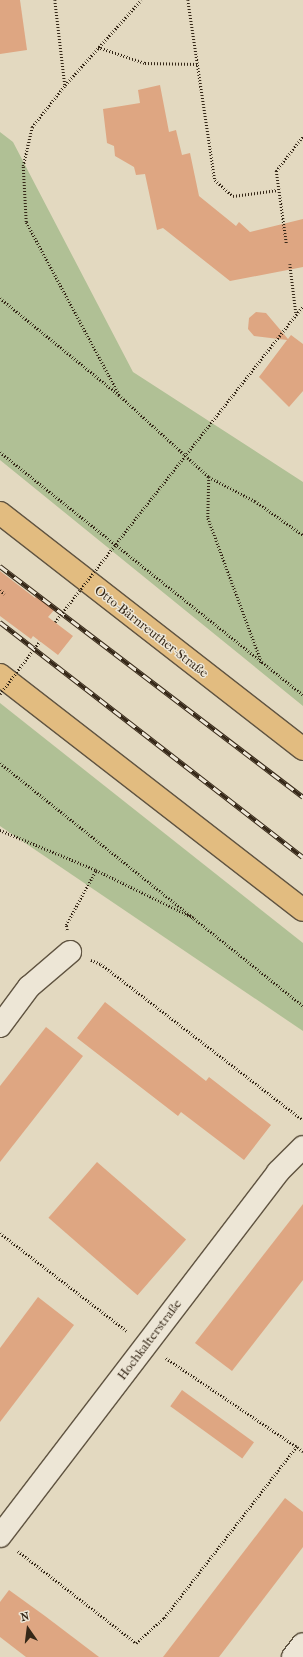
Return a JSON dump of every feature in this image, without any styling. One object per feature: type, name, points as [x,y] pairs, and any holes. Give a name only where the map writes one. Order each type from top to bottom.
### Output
[{"type":"main road","name":"Otto-Bärnreuther-Straße","points":[[0,513],[303,749]]},
{"type":"main road","points":[[0,674],[303,910]]},
{"type":"street","points":[[0,1026],[29,987],[70,952]]},
{"type":"street","name":"Hochkalterstraße","points":[[6,1541],[146,1345],[278,1172],[303,1147]]},
{"type":"street","points":[[293,1657],[303,1644]]},
{"type":"path","points":[[56,0],[65,85]]},
{"type":"path","points":[[119,396],[26,222],[23,166],[32,127],[65,85],[141,0]]},
{"type":"path","points":[[188,0],[215,180],[233,196],[278,190]]},
{"type":"path","points":[[98,47],[145,63],[198,64]]},
{"type":"path","points":[[286,243],[276,172],[303,136]]},
{"type":"path","points":[[290,264],[296,313]]},
{"type":"path","points":[[0,298],[119,396],[209,477],[255,501],[303,535]]},
{"type":"path","points":[[55,622],[303,306]]},
{"type":"path","points":[[0,452],[303,695]]},
{"type":"path","points":[[209,477],[208,518],[263,664]]},
{"type":"path","points":[[0,590],[5,594]]},
{"type":"path","points":[[0,694],[40,641]]},
{"type":"path","points":[[0,763],[200,921],[303,1006]]},
{"type":"path","points":[[0,830],[96,870],[200,921]]},
{"type":"path","points":[[96,870],[66,925],[70,952],[101,964],[303,1120]]},
{"type":"path","points":[[0,1233],[146,1345],[303,1451]]},
{"type":"path","points":[[6,1541],[136,1643],[164,1618],[296,1446]]},
{"type":"green space","points":[[0,132],[13,142],[133,372],[303,482],[303,706],[0,460]]},
{"type":"green space","points":[[0,703],[303,943],[303,1031],[0,826]]},
{"type":"building","points":[[0,0],[20,0],[27,50],[0,54]]},
{"type":"building","points":[[160,85],[169,132],[176,130],[182,155],[190,153],[199,196],[236,226],[239,222],[250,232],[303,219],[303,267],[230,281],[163,228],[157,230],[145,174],[136,175],[134,167],[115,156],[114,146],[107,143],[103,109],[140,103],[138,90]]},
{"type":"building","points":[[256,312],[266,313],[288,339],[291,335],[303,344],[303,391],[289,407],[259,377],[287,340],[254,336],[248,329],[249,318]]},
{"type":"building","points":[[0,571],[35,598],[37,595],[55,609],[48,617],[73,636],[58,655],[33,636],[31,639],[0,616]]},
{"type":"building","points":[[105,1002],[206,1081],[209,1077],[271,1125],[244,1160],[181,1112],[178,1116],[77,1038]]},
{"type":"building","points":[[46,1027],[83,1056],[0,1162],[0,1086]]},
{"type":"building","points":[[97,1162],[186,1239],[138,1295],[48,1218]]},
{"type":"building","points":[[303,1204],[303,1280],[232,1371],[195,1343]]},
{"type":"building","points":[[38,1297],[74,1325],[0,1422],[0,1348]]},
{"type":"building","points":[[182,1390],[254,1442],[242,1458],[170,1406]]},
{"type":"building","points":[[285,1498],[303,1512],[303,1547],[219,1657],[163,1657]]},
{"type":"building","points":[[9,1590],[99,1657],[26,1657],[0,1637],[0,1602]]},
{"type":"railway","points":[[0,566],[303,797]]},
{"type":"railway","points":[[0,622],[303,857]]}]
